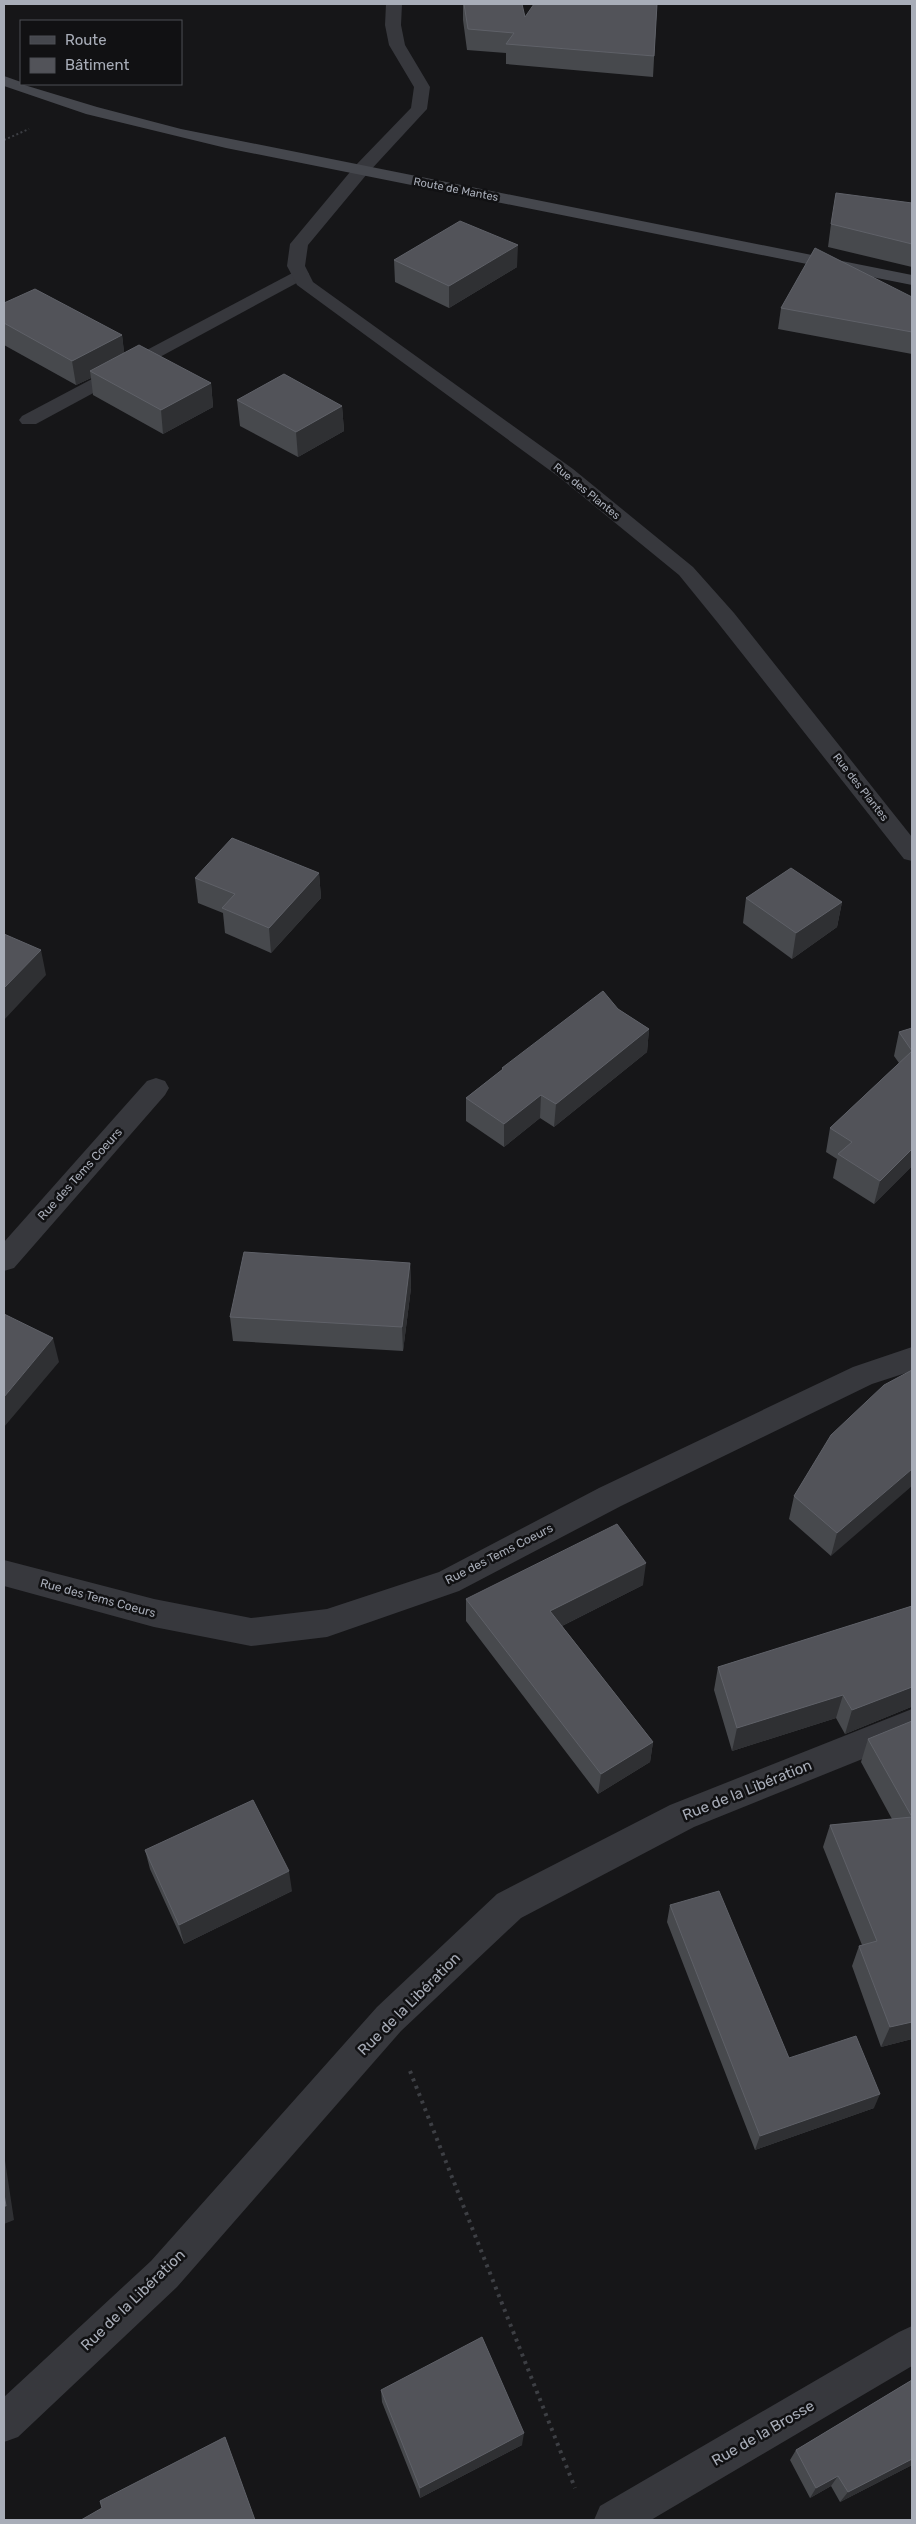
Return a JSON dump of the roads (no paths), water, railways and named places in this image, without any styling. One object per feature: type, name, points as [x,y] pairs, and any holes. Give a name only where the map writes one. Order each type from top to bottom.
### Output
[{"type":"main road","name":"Route de Mantes","points":[[4,81],[62,102],[127,121],[256,151],[361,170],[912,280]]},
{"type":"street","points":[[29,420],[300,274],[296,266],[299,244],[361,170],[419,109],[422,87],[397,45],[392,25],[394,4]]},
{"type":"street","name":"Rue des Plantes","points":[[300,274],[306,285],[566,473],[686,572],[726,618],[912,853]]},
{"type":"street","name":"Rue des Tems Coeurs","points":[[4,1260],[156,1088]]},
{"type":"street","name":"Rue des Tems Coeurs","points":[[4,1573],[154,1613],[251,1632],[326,1623],[448,1582],[610,1497],[863,1375],[912,1359]]},
{"type":"street","name":"Rue de la Libération","points":[[4,2423],[164,2274],[389,2019],[509,1906],[682,1816],[912,1724]]},
{"type":"street","name":"Rue de la Brosse","points":[[614,2520],[912,2345]]}]
